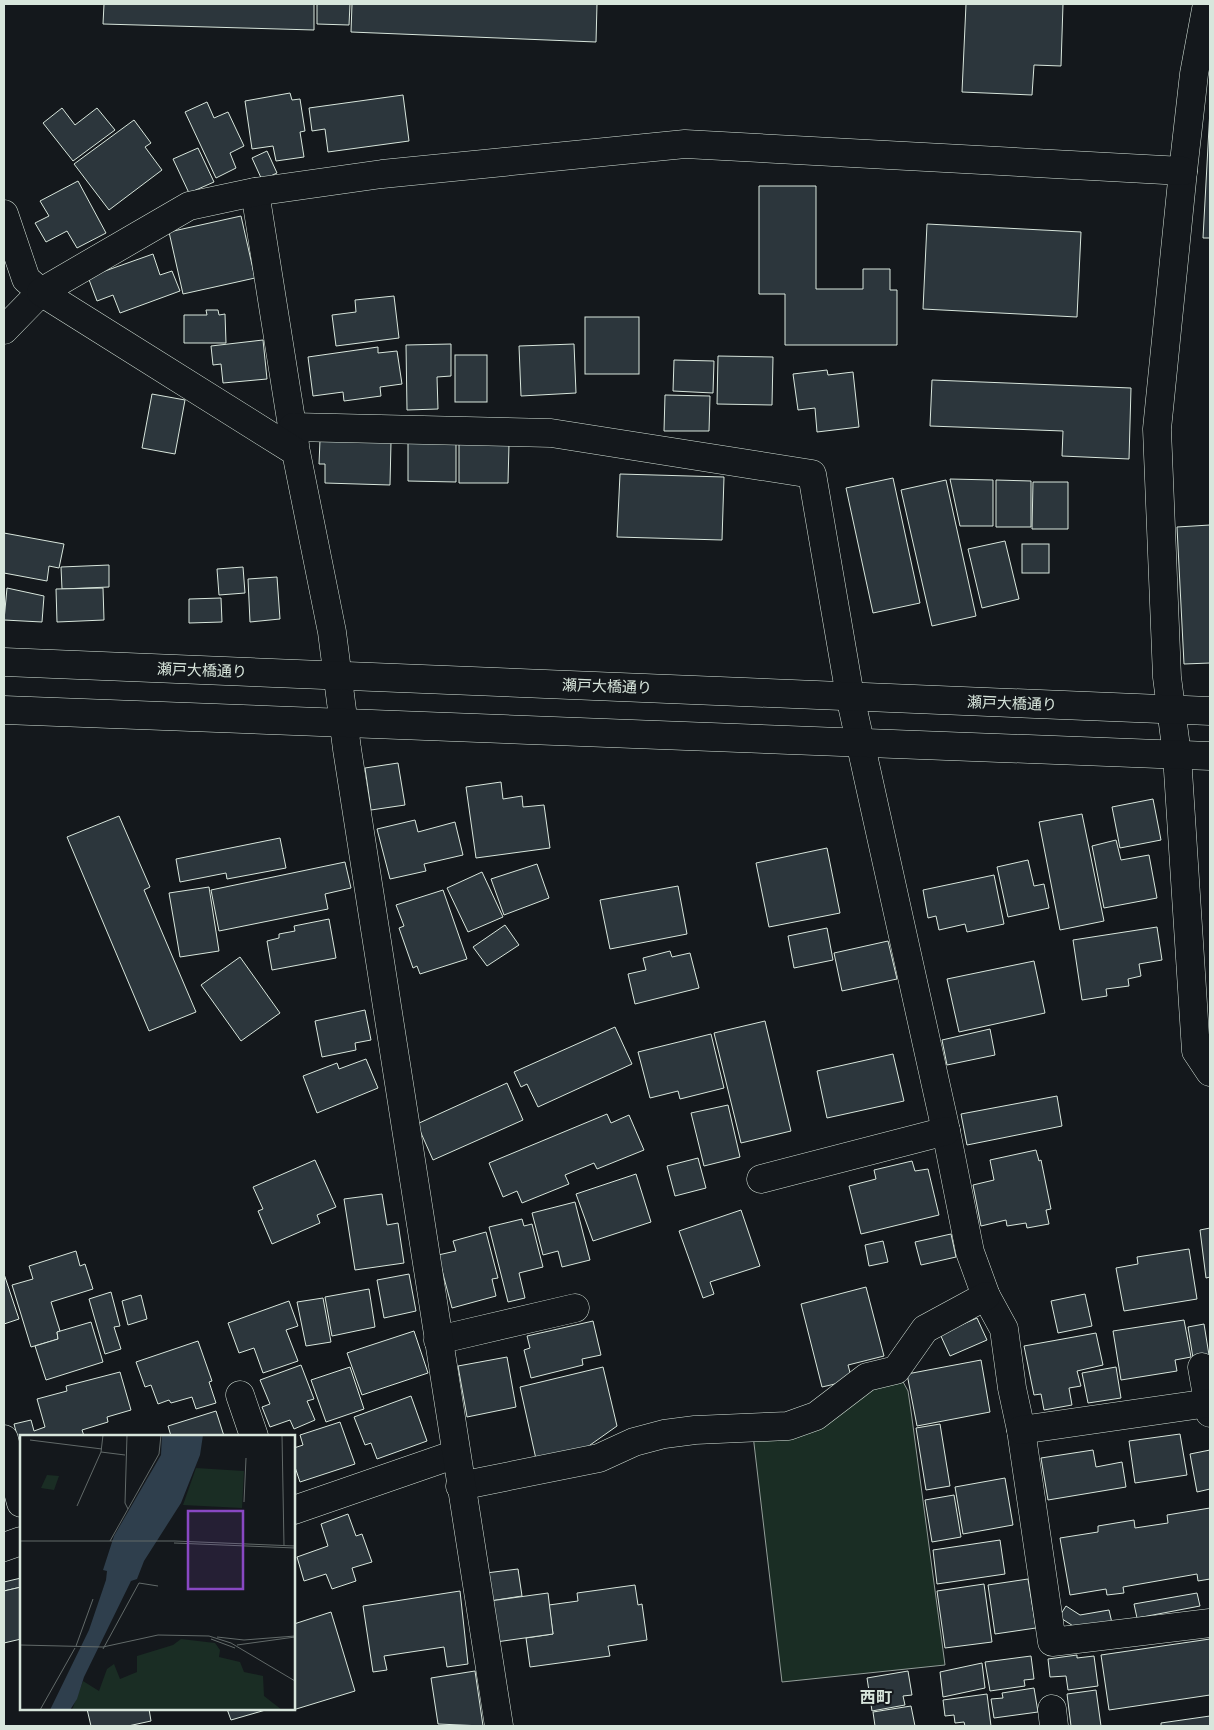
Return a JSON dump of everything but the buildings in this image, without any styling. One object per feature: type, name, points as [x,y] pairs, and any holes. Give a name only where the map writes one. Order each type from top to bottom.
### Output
[{"type":"street","points":[[1206,4],[1202,75],[1183,171],[1157,429],[1166,667],[1177,754],[1196,1051],[1210,1072]]},
{"type":"street","points":[[4,330],[41,292],[189,206],[255,192],[382,174],[685,144],[1183,171]]},
{"type":"street","points":[[255,192],[294,440],[332,632],[343,721],[460,1486],[499,1726]]},
{"type":"street","points":[[4,214],[26,279],[41,292],[294,440],[551,433],[812,474],[850,696],[862,742],[946,1131],[970,1252],[986,1296],[1004,1329],[1052,1642],[1210,1623]]},
{"type":"street","name":"瀬戸大橋通り","points":[[4,662],[1210,711]]},
{"type":"street","points":[[4,710],[343,721],[1210,756]]},
{"type":"street","points":[[761,1179],[946,1131]]},
{"type":"street","points":[[460,1486],[600,1458],[634,1442],[664,1434],[695,1430],[788,1426],[816,1416],[868,1377],[896,1370],[925,1329],[986,1296]]},
{"type":"street","points":[[438,1340],[575,1308]]},
{"type":"street","points":[[1021,1430],[1209,1408],[1202,1367]]},
{"type":"street","points":[[240,1395],[254,1435]]},
{"type":"street","points":[[4,1439],[20,1499]]},
{"type":"street","points":[[295,1510],[456,1454]]},
{"type":"street","points":[[4,1547],[20,1541]]},
{"type":"green space","points":[[901,1378],[908,1391],[945,1665],[782,1682],[753,1435],[872,1384]]},
{"type":"district","name":"西町","points":[[876,1697]]}]
